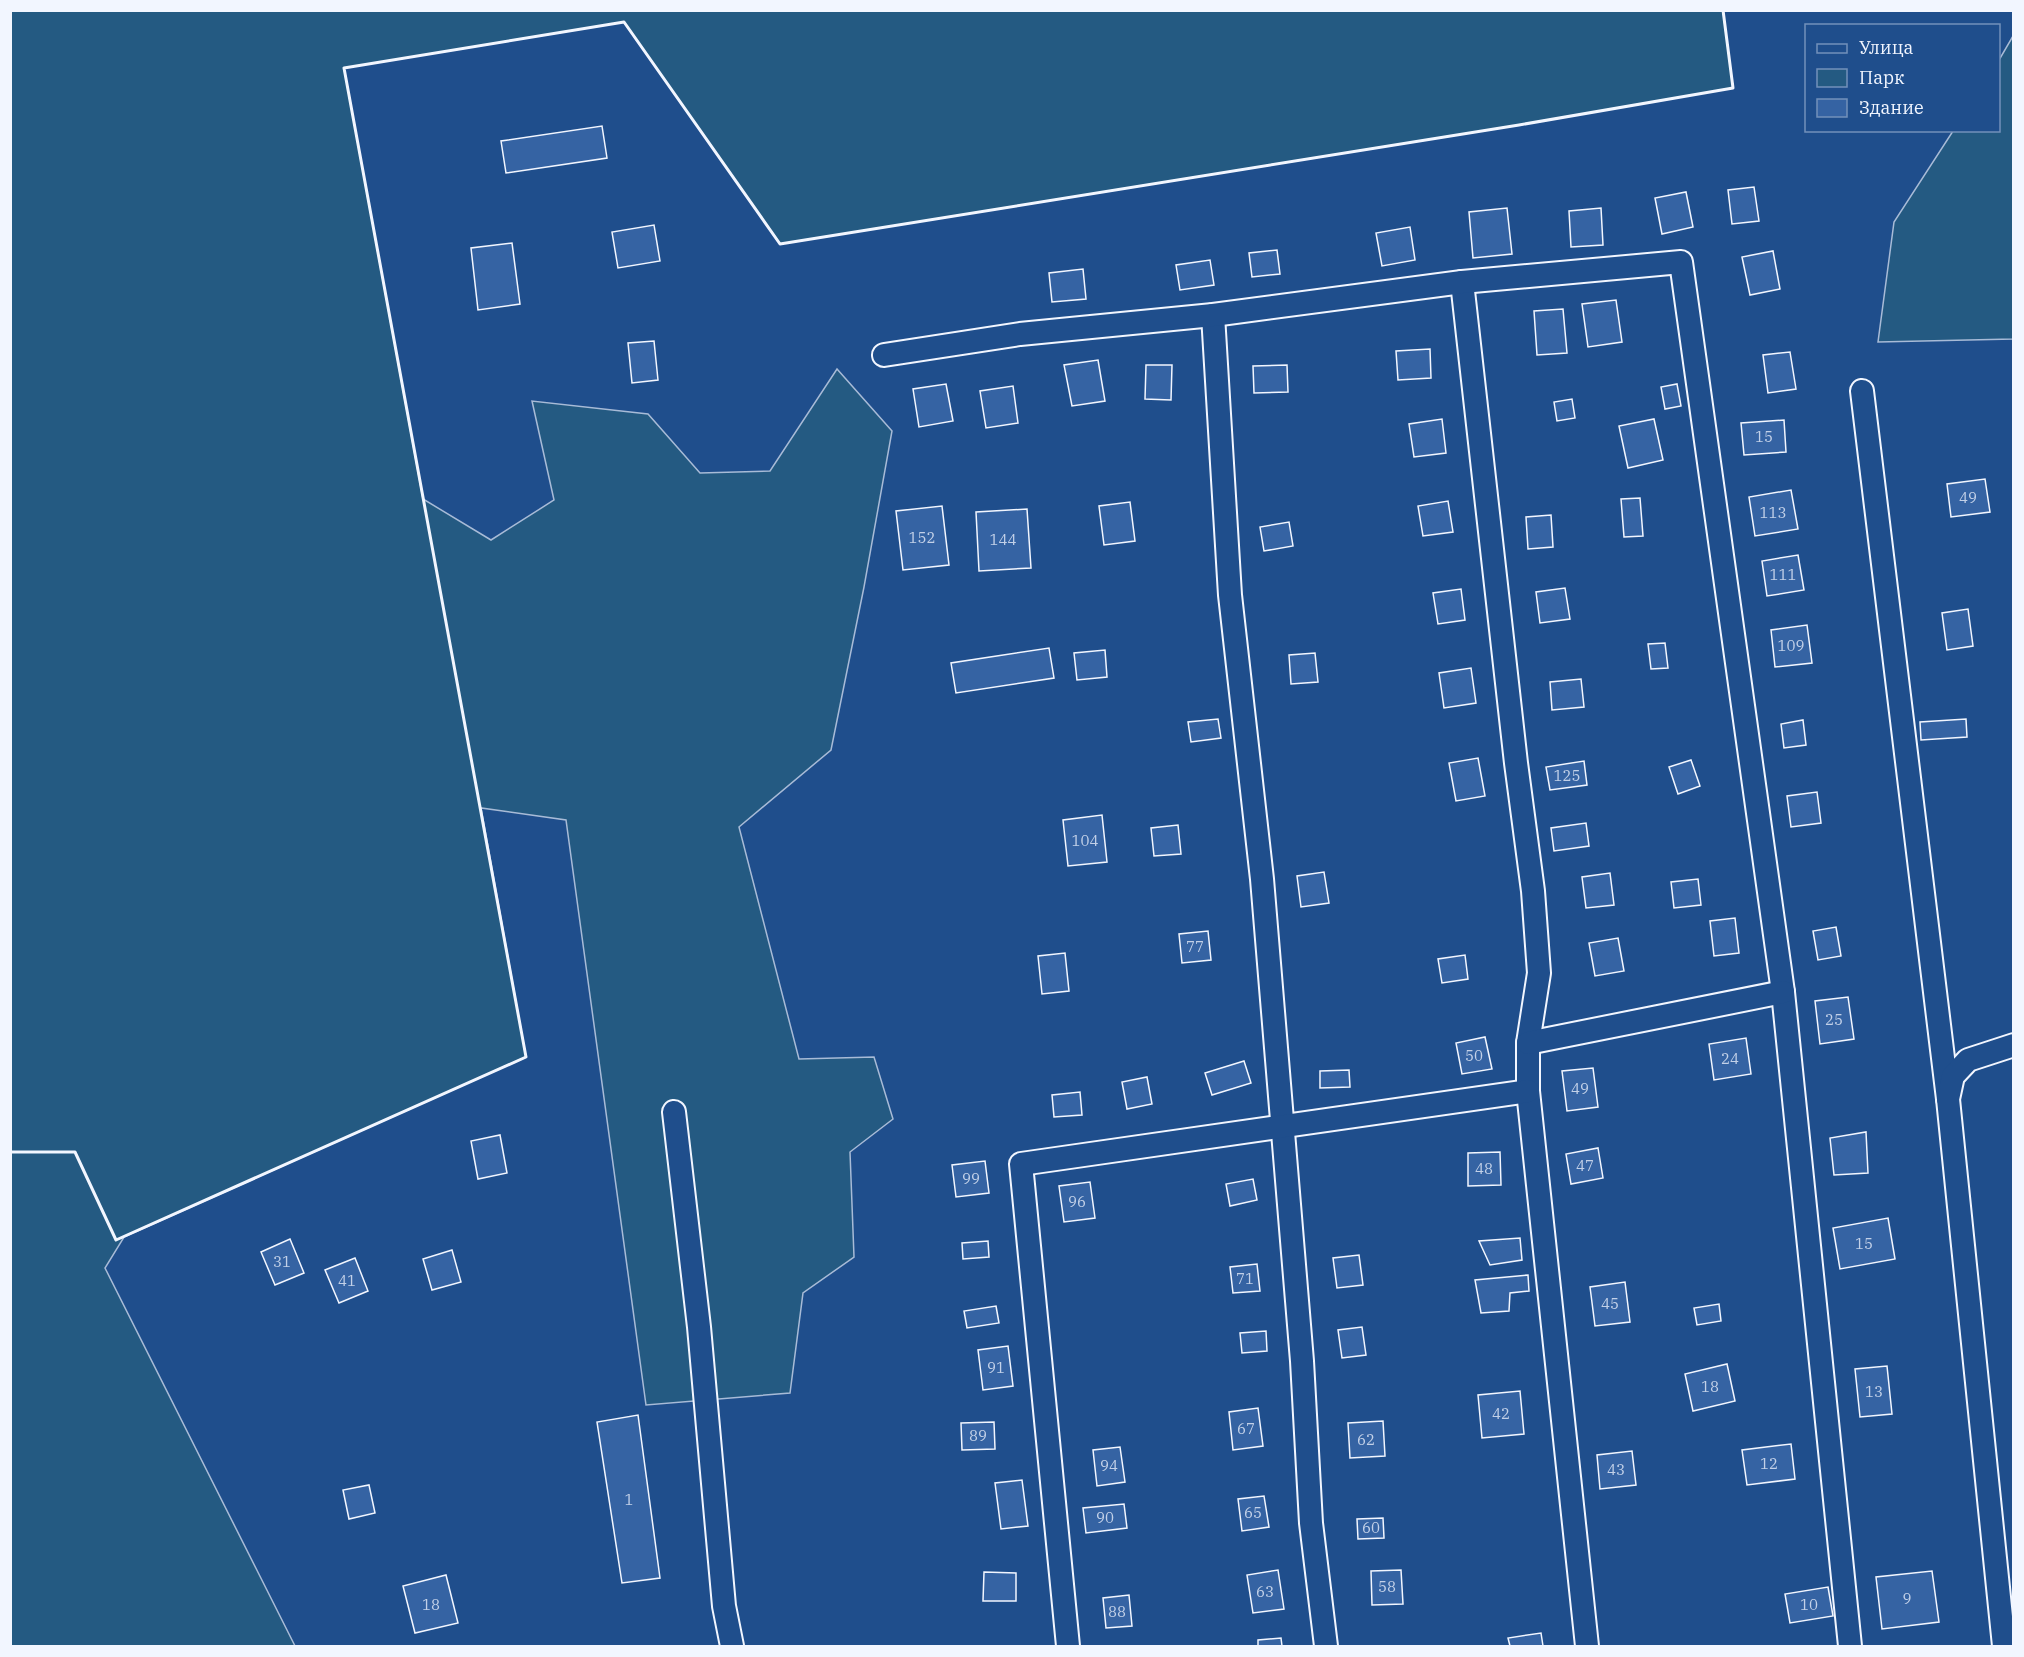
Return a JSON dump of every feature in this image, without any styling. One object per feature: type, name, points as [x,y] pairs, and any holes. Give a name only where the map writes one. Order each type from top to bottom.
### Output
[{"type":"street","points":[[884,355],[1020,334],[1213,315],[1462,282],[1681,262],[1783,992],[1850,1647]]},
{"type":"street","points":[[1462,282],[1516,763],[1533,891],[1539,973],[1528,1043],[1528,1090],[1587,1647]]},
{"type":"street","points":[[1213,315],[1230,595],[1262,879],[1302,1361],[1311,1523],[1326,1647]]},
{"type":"street","points":[[1863,391],[1947,1099],[2004,1647]]},
{"type":"street","points":[[1528,1043],[1783,992]]},
{"type":"street","points":[[1947,1099],[1953,1076],[1968,1060],[2013,1045]]},
{"type":"street","points":[[1068,1647],[1021,1164],[1528,1090]]},
{"type":"street","points":[[674,1112],[699,1327],[724,1606],[732,1647]]},
{"type":"green space","points":[[11,11],[1723,11],[1733,88],[1519,125],[780,244],[624,22],[344,68],[423,499],[491,540],[554,500],[532,401],[648,414],[700,473],[770,471],[837,369],[892,431],[831,750],[739,827],[799,1059],[874,1057],[893,1119],[850,1152],[854,1257],[803,1293],[790,1393],[646,1405],[566,820],[481,808],[526,1057],[124,1237],[105,1268],[295,1646],[11,1646]]},
{"type":"green space","points":[[2013,36],[2013,339],[1878,342],[1894,222],[1952,132],[2000,132],[2000,58]]},
{"type":"building","points":[[602,126],[607,158],[506,173],[501,141]]},
{"type":"building","points":[[1754,187],[1759,221],[1732,224],[1728,190]]},
{"type":"building","points":[[1686,192],[1693,227],[1662,234],[1655,198]]},
{"type":"building","points":[[1507,208],[1512,254],[1473,258],[1469,212]]},
{"type":"building","points":[[1601,208],[1603,245],[1571,247],[1569,211]]},
{"type":"building","points":[[654,225],[660,261],[618,268],[612,232]]},
{"type":"building","points":[[1410,227],[1415,260],[1382,266],[1376,233]]},
{"type":"building","points":[[512,243],[520,304],[478,310],[471,248]]},
{"type":"building","points":[[1277,250],[1280,274],[1252,277],[1249,253]]},
{"type":"building","points":[[1773,251],[1780,289],[1750,295],[1742,257]]},
{"type":"building","points":[[1210,260],[1214,285],[1180,290],[1176,265]]},
{"type":"building","points":[[1083,269],[1086,299],[1052,302],[1049,273]]},
{"type":"building","points":[[1616,300],[1622,342],[1588,347],[1582,304]]},
{"type":"building","points":[[1563,309],[1567,353],[1537,355],[1534,311]]},
{"type":"building","points":[[654,341],[658,380],[632,383],[628,343]]},
{"type":"building","points":[[1430,349],[1431,378],[1398,380],[1396,351]]},
{"type":"building","points":[[1790,352],[1796,389],[1768,393],[1763,355]]},
{"type":"building","points":[[1098,360],[1105,401],[1072,406],[1064,365]]},
{"type":"building","points":[[1146,365],[1172,365],[1171,400],[1145,399]]},
{"type":"building","points":[[1287,365],[1288,392],[1254,393],[1253,366]]},
{"type":"building","points":[[946,384],[953,421],[919,427],[913,389]]},
{"type":"building","points":[[1677,384],[1681,406],[1665,409],[1661,387]]},
{"type":"building","points":[[1013,386],[1018,423],[986,428],[980,391]]},
{"type":"building","points":[[1572,399],[1575,418],[1557,421],[1554,402]]},
{"type":"building","points":[[1442,419],[1446,453],[1414,457],[1409,424]]},
{"type":"building","points":[[1654,419],[1663,460],[1628,468],[1619,426]]},
{"type":"building","points":[[1784,420],[1786,452],[1744,455],[1741,423]]},
{"type":"building","points":[[1985,479],[1990,512],[1951,517],[1947,484]]},
{"type":"building","points":[[1791,490],[1798,529],[1755,536],[1749,497]]},
{"type":"building","points":[[1640,498],[1643,536],[1624,537],[1621,499]]},
{"type":"building","points":[[1448,501],[1453,532],[1423,536],[1418,506]]},
{"type":"building","points":[[1130,502],[1135,541],[1104,545],[1099,506]]},
{"type":"building","points":[[942,506],[949,565],[903,570],[896,511]]},
{"type":"building","points":[[1027,509],[1031,568],[979,571],[976,512]]},
{"type":"building","points":[[1551,515],[1553,547],[1528,549],[1526,517]]},
{"type":"building","points":[[1289,522],[1293,546],[1264,551],[1260,527]]},
{"type":"building","points":[[1798,555],[1804,590],[1767,596],[1762,561]]},
{"type":"building","points":[[1565,588],[1570,619],[1540,623],[1536,592]]},
{"type":"building","points":[[1461,589],[1465,620],[1438,624],[1433,593]]},
{"type":"building","points":[[1968,609],[1973,646],[1947,650],[1942,613]]},
{"type":"building","points":[[1807,625],[1812,663],[1775,667],[1771,630]]},
{"type":"building","points":[[1665,643],[1668,668],[1651,669],[1648,644]]},
{"type":"building","points":[[1049,648],[1054,678],[956,693],[951,663]]},
{"type":"building","points":[[1105,650],[1107,677],[1077,680],[1074,653]]},
{"type":"building","points":[[1315,653],[1318,682],[1291,684],[1289,655]]},
{"type":"building","points":[[1471,668],[1476,703],[1444,708],[1439,673]]},
{"type":"building","points":[[1581,679],[1584,707],[1552,710],[1550,682]]},
{"type":"building","points":[[1218,719],[1221,738],[1191,742],[1188,722]]},
{"type":"building","points":[[1966,719],[1967,737],[1921,740],[1920,722]]},
{"type":"building","points":[[1803,720],[1806,745],[1784,748],[1781,724]]},
{"type":"building","points":[[1478,758],[1485,796],[1456,801],[1449,763]]},
{"type":"building","points":[[1691,760],[1700,786],[1678,794],[1669,767]]},
{"type":"building","points":[[1584,761],[1587,785],[1550,790],[1546,767]]},
{"type":"building","points":[[1817,792],[1821,823],[1791,827],[1787,796]]},
{"type":"building","points":[[1102,815],[1107,862],[1068,866],[1063,820]]},
{"type":"building","points":[[1586,823],[1589,846],[1554,851],[1551,828]]},
{"type":"building","points":[[1178,825],[1181,854],[1154,856],[1151,828]]},
{"type":"building","points":[[1324,872],[1329,903],[1301,907],[1297,876]]},
{"type":"building","points":[[1610,873],[1614,905],[1586,908],[1582,877]]},
{"type":"building","points":[[1698,879],[1701,905],[1674,908],[1671,882]]},
{"type":"building","points":[[1735,918],[1739,953],[1714,956],[1710,921]]},
{"type":"building","points":[[1836,927],[1841,956],[1818,960],[1813,931]]},
{"type":"building","points":[[1208,931],[1211,960],[1182,963],[1179,934]]},
{"type":"building","points":[[1618,938],[1624,971],[1595,976],[1589,943]]},
{"type":"building","points":[[1065,953],[1069,991],[1042,994],[1038,956]]},
{"type":"building","points":[[1465,955],[1468,979],[1442,983],[1438,959]]},
{"type":"building","points":[[1848,997],[1854,1039],[1820,1044],[1815,1001]]},
{"type":"building","points":[[1485,1037],[1492,1069],[1462,1074],[1456,1043]]},
{"type":"building","points":[[1746,1038],[1751,1074],[1714,1080],[1709,1044]]},
{"type":"building","points":[[1244,1061],[1251,1083],[1212,1095],[1205,1073]]},
{"type":"building","points":[[1593,1068],[1598,1107],[1567,1111],[1562,1071]]},
{"type":"building","points":[[1349,1070],[1350,1087],[1320,1088],[1320,1071]]},
{"type":"building","points":[[1147,1077],[1152,1104],[1127,1109],[1122,1082]]},
{"type":"building","points":[[1080,1092],[1082,1115],[1054,1117],[1052,1095]]},
{"type":"building","points":[[1866,1132],[1868,1173],[1834,1175],[1830,1138]]},
{"type":"building","points":[[500,1135],[507,1173],[478,1179],[471,1141]]},
{"type":"building","points":[[1598,1148],[1603,1178],[1571,1184],[1566,1154]]},
{"type":"building","points":[[1500,1152],[1501,1185],[1468,1186],[1468,1153]]},
{"type":"building","points":[[985,1161],[989,1193],[956,1197],[952,1165]]},
{"type":"building","points":[[1253,1179],[1257,1200],[1230,1206],[1226,1184]]},
{"type":"building","points":[[1090,1182],[1095,1218],[1064,1222],[1059,1186]]},
{"type":"building","points":[[1888,1218],[1895,1259],[1840,1269],[1833,1228]]},
{"type":"building","points":[[1520,1238],[1522,1260],[1490,1265],[1479,1241]]},
{"type":"building","points":[[290,1239],[304,1273],[275,1285],[261,1252]]},
{"type":"building","points":[[988,1241],[989,1257],[963,1259],[962,1243]]},
{"type":"building","points":[[452,1250],[461,1282],[432,1290],[423,1259]]},
{"type":"building","points":[[1359,1255],[1363,1285],[1337,1288],[1333,1258]]},
{"type":"building","points":[[355,1258],[368,1291],[339,1303],[325,1270]]},
{"type":"building","points":[[1257,1264],[1260,1291],[1233,1293],[1230,1267]]},
{"type":"building","points":[[1528,1275],[1529,1291],[1510,1293],[1509,1311],[1481,1313],[1475,1280]]},
{"type":"building","points":[[1625,1282],[1630,1322],[1595,1326],[1590,1287]]},
{"type":"building","points":[[1719,1304],[1721,1321],[1697,1325],[1694,1308]]},
{"type":"building","points":[[996,1306],[999,1323],[967,1328],[964,1311]]},
{"type":"building","points":[[1362,1327],[1366,1355],[1342,1358],[1338,1330]]},
{"type":"building","points":[[1266,1331],[1267,1351],[1242,1353],[1240,1333]]},
{"type":"building","points":[[1008,1346],[1013,1386],[983,1390],[978,1350]]},
{"type":"building","points":[[1727,1364],[1735,1401],[1693,1411],[1685,1374]]},
{"type":"building","points":[[1887,1366],[1892,1414],[1860,1417],[1855,1369]]},
{"type":"building","points":[[1520,1391],[1524,1434],[1482,1438],[1478,1395]]},
{"type":"building","points":[[1258,1408],[1263,1446],[1233,1450],[1229,1412]]},
{"type":"building","points":[[638,1415],[660,1578],[622,1583],[597,1422]]},
{"type":"building","points":[[1383,1421],[1385,1456],[1350,1458],[1348,1423]]},
{"type":"building","points":[[994,1422],[995,1449],[962,1450],[961,1423]]},
{"type":"building","points":[[1791,1444],[1795,1479],[1747,1485],[1742,1450]]},
{"type":"building","points":[[1120,1447],[1125,1482],[1097,1486],[1093,1450]]},
{"type":"building","points":[[1632,1451],[1636,1485],[1600,1489],[1597,1455]]},
{"type":"building","points":[[1022,1480],[1028,1526],[1001,1529],[995,1483]]},
{"type":"building","points":[[369,1485],[375,1513],[349,1519],[343,1490]]},
{"type":"building","points":[[1264,1496],[1269,1527],[1242,1531],[1238,1499]]},
{"type":"building","points":[[1124,1504],[1127,1528],[1086,1533],[1083,1508]]},
{"type":"building","points":[[1383,1518],[1384,1538],[1358,1539],[1357,1519]]},
{"type":"building","points":[[1278,1570],[1284,1609],[1253,1613],[1247,1575]]},
{"type":"building","points":[[1401,1570],[1403,1604],[1372,1605],[1371,1571]]},
{"type":"building","points":[[1932,1571],[1939,1622],[1882,1629],[1876,1577]]},
{"type":"building","points":[[984,1572],[1016,1573],[1016,1601],[983,1601]]},
{"type":"building","points":[[446,1575],[458,1623],[415,1633],[403,1586]]},
{"type":"building","points":[[1828,1587],[1833,1616],[1790,1623],[1785,1594]]},
{"type":"building","points":[[1129,1595],[1132,1626],[1106,1628],[1103,1598]]},
{"type":"building","points":[[1541,1633],[1543,1646],[1510,1646],[1508,1638]]},
{"type":"building","points":[[1281,1638],[1282,1646],[1258,1646],[1258,1640]]},
{"type":"wall","points":[[10,1152],[75,1152],[116,1240],[526,1057],[344,68],[624,22],[780,244],[1519,125],[1733,88],[1723,10]]}]
